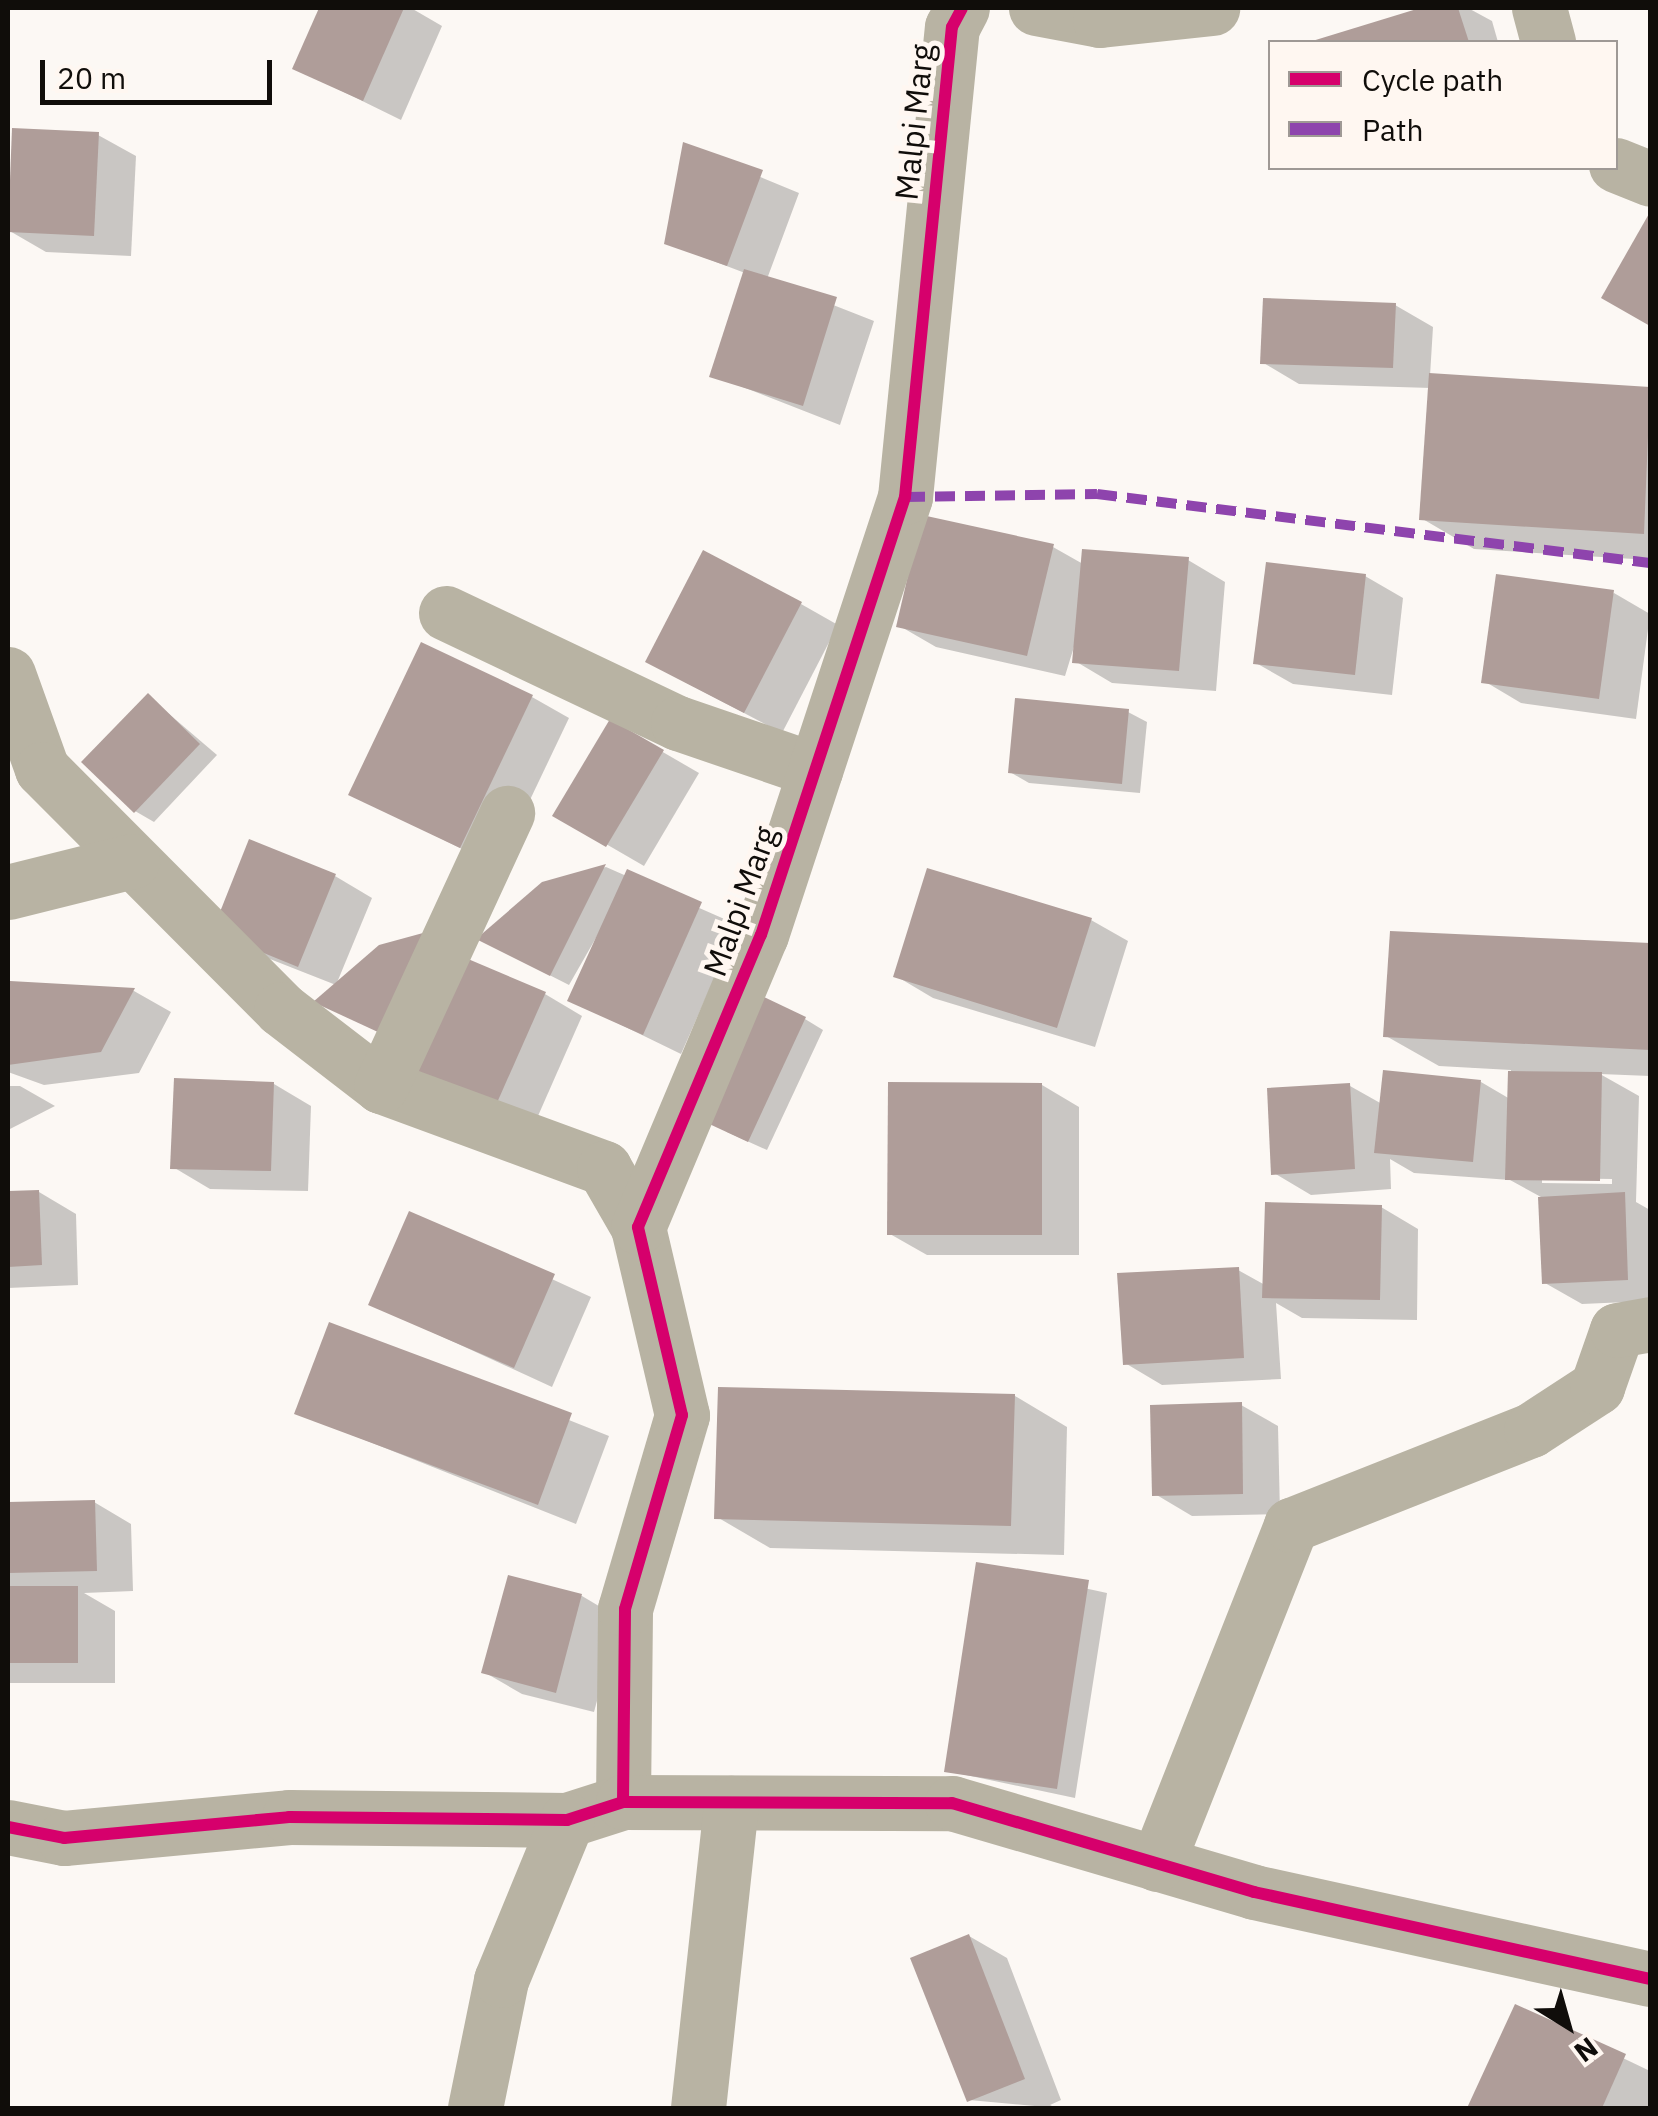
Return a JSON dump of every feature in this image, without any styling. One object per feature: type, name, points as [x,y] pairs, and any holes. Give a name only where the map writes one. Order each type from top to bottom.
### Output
[{"type":"street","name":"Malpi Marg","points":[[638,1227],[761,934],[904,497],[952,27],[962,8]]},
{"type":"street","points":[[1036,8],[1100,20],[1212,8]]},
{"type":"street","points":[[1540,8],[1548,40]]},
{"type":"street","points":[[1618,166],[1650,179]]},
{"type":"street","points":[[446,614],[678,723],[815,770]]},
{"type":"street","points":[[8,674],[42,770],[281,1009],[380,1086],[604,1168],[638,1227],[682,1416],[625,1608],[623,1802]]},
{"type":"street","points":[[380,1086],[507,813]]},
{"type":"street","points":[[8,892],[132,861]]},
{"type":"street","points":[[1157,1864],[1291,1525],[1531,1430],[1596,1387],[1617,1330],[1650,1324]]},
{"type":"street","points":[[8,1827],[64,1838],[289,1817],[568,1820],[623,1802],[952,1804],[1157,1864],[1650,1979]]},
{"type":"street","points":[[698,2108],[732,1803]]},
{"type":"street","points":[[475,2108],[501,1980],[568,1820]]},
{"type":"building","points":[[319,8],[404,8],[363,101],[292,69]]},
{"type":"building","points":[[1420,8],[1458,8],[1468,40],[1316,40]]},
{"type":"building","points":[[12,128],[99,132],[94,236],[8,232]]},
{"type":"building","points":[[683,142],[763,170],[727,266],[664,244]]},
{"type":"building","points":[[1650,212],[1650,326],[1601,298]]},
{"type":"building","points":[[744,269],[837,297],[803,406],[709,377]]},
{"type":"building","points":[[1263,298],[1396,303],[1393,368],[1260,364]]},
{"type":"building","points":[[1429,373],[1650,387],[1644,534],[1419,520]]},
{"type":"building","points":[[922,515],[1054,544],[1027,656],[896,627]]},
{"type":"building","points":[[1082,549],[1189,557],[1179,671],[1072,663]]},
{"type":"building","points":[[703,550],[802,602],[744,713],[645,662]]},
{"type":"building","points":[[1266,562],[1366,574],[1355,675],[1253,664]]},
{"type":"building","points":[[1496,574],[1614,590],[1599,699],[1481,683]]},
{"type":"building","points":[[421,642],[533,695],[460,848],[348,795]]},
{"type":"building","points":[[148,693],[200,744],[134,813],[81,762]]},
{"type":"building","points":[[1015,698],[1129,709],[1122,784],[1008,773]]},
{"type":"building","points":[[610,719],[664,750],[606,847],[552,816]]},
{"type":"building","points":[[249,839],[336,874],[298,967],[212,932]]},
{"type":"building","points":[[606,864],[550,976],[476,939],[542,882]]},
{"type":"building","points":[[927,868],[1092,918],[1057,1028],[893,977]]},
{"type":"building","points":[[627,869],[702,902],[643,1035],[567,1001]]},
{"type":"building","points":[[445,927],[393,1039],[313,1002],[379,945]]},
{"type":"building","points":[[1390,931],[1650,943],[1650,1050],[1383,1037]]},
{"type":"building","points":[[461,956],[546,992],[496,1105],[410,1068]]},
{"type":"building","points":[[10,981],[135,988],[101,1052],[8,1065]]},
{"type":"building","points":[[764,997],[806,1017],[748,1142],[705,1122]]},
{"type":"building","points":[[1383,1070],[1481,1080],[1473,1162],[1374,1153]]},
{"type":"building","points":[[1508,1071],[1602,1072],[1600,1181],[1505,1180]]},
{"type":"building","points":[[174,1078],[274,1082],[271,1171],[170,1169]]},
{"type":"building","points":[[888,1082],[1042,1083],[1042,1235],[887,1235]]},
{"type":"building","points":[[1350,1083],[1355,1169],[1271,1175],[1267,1088]]},
{"type":"building","points":[[39,1190],[42,1265],[8,1267],[8,1191]]},
{"type":"building","points":[[1625,1192],[1628,1280],[1542,1284],[1538,1197]]},
{"type":"building","points":[[1265,1202],[1382,1205],[1380,1300],[1262,1298]]},
{"type":"building","points":[[409,1211],[555,1274],[514,1368],[368,1305]]},
{"type":"building","points":[[1239,1267],[1244,1358],[1123,1365],[1117,1273]]},
{"type":"building","points":[[329,1322],[572,1413],[538,1505],[294,1414]]},
{"type":"building","points":[[718,1387],[1015,1394],[1011,1526],[714,1519]]},
{"type":"building","points":[[1242,1402],[1243,1494],[1152,1496],[1150,1405]]},
{"type":"building","points":[[95,1500],[97,1571],[8,1573],[8,1502]]},
{"type":"building","points":[[976,1562],[1089,1580],[1057,1789],[944,1772]]},
{"type":"building","points":[[508,1575],[582,1594],[556,1693],[481,1673]]},
{"type":"building","points":[[8,1586],[78,1586],[78,1663],[8,1663]]},
{"type":"building","points":[[969,1934],[1025,2079],[967,2102],[910,1958]]},
{"type":"building","points":[[1515,2004],[1626,2054],[1602,2108],[1467,2108]]},
{"type":"marked path","points":[[905,497],[1097,494],[1650,563]]},
{"type":"cycle path","points":[[623,1802],[625,1609],[682,1415],[638,1227],[761,935],[905,497],[952,27],[962,8]]},
{"type":"cycle path","points":[[8,1827],[64,1838],[289,1817],[567,1820],[623,1802],[952,1803],[1254,1892],[1650,1979]]}]
